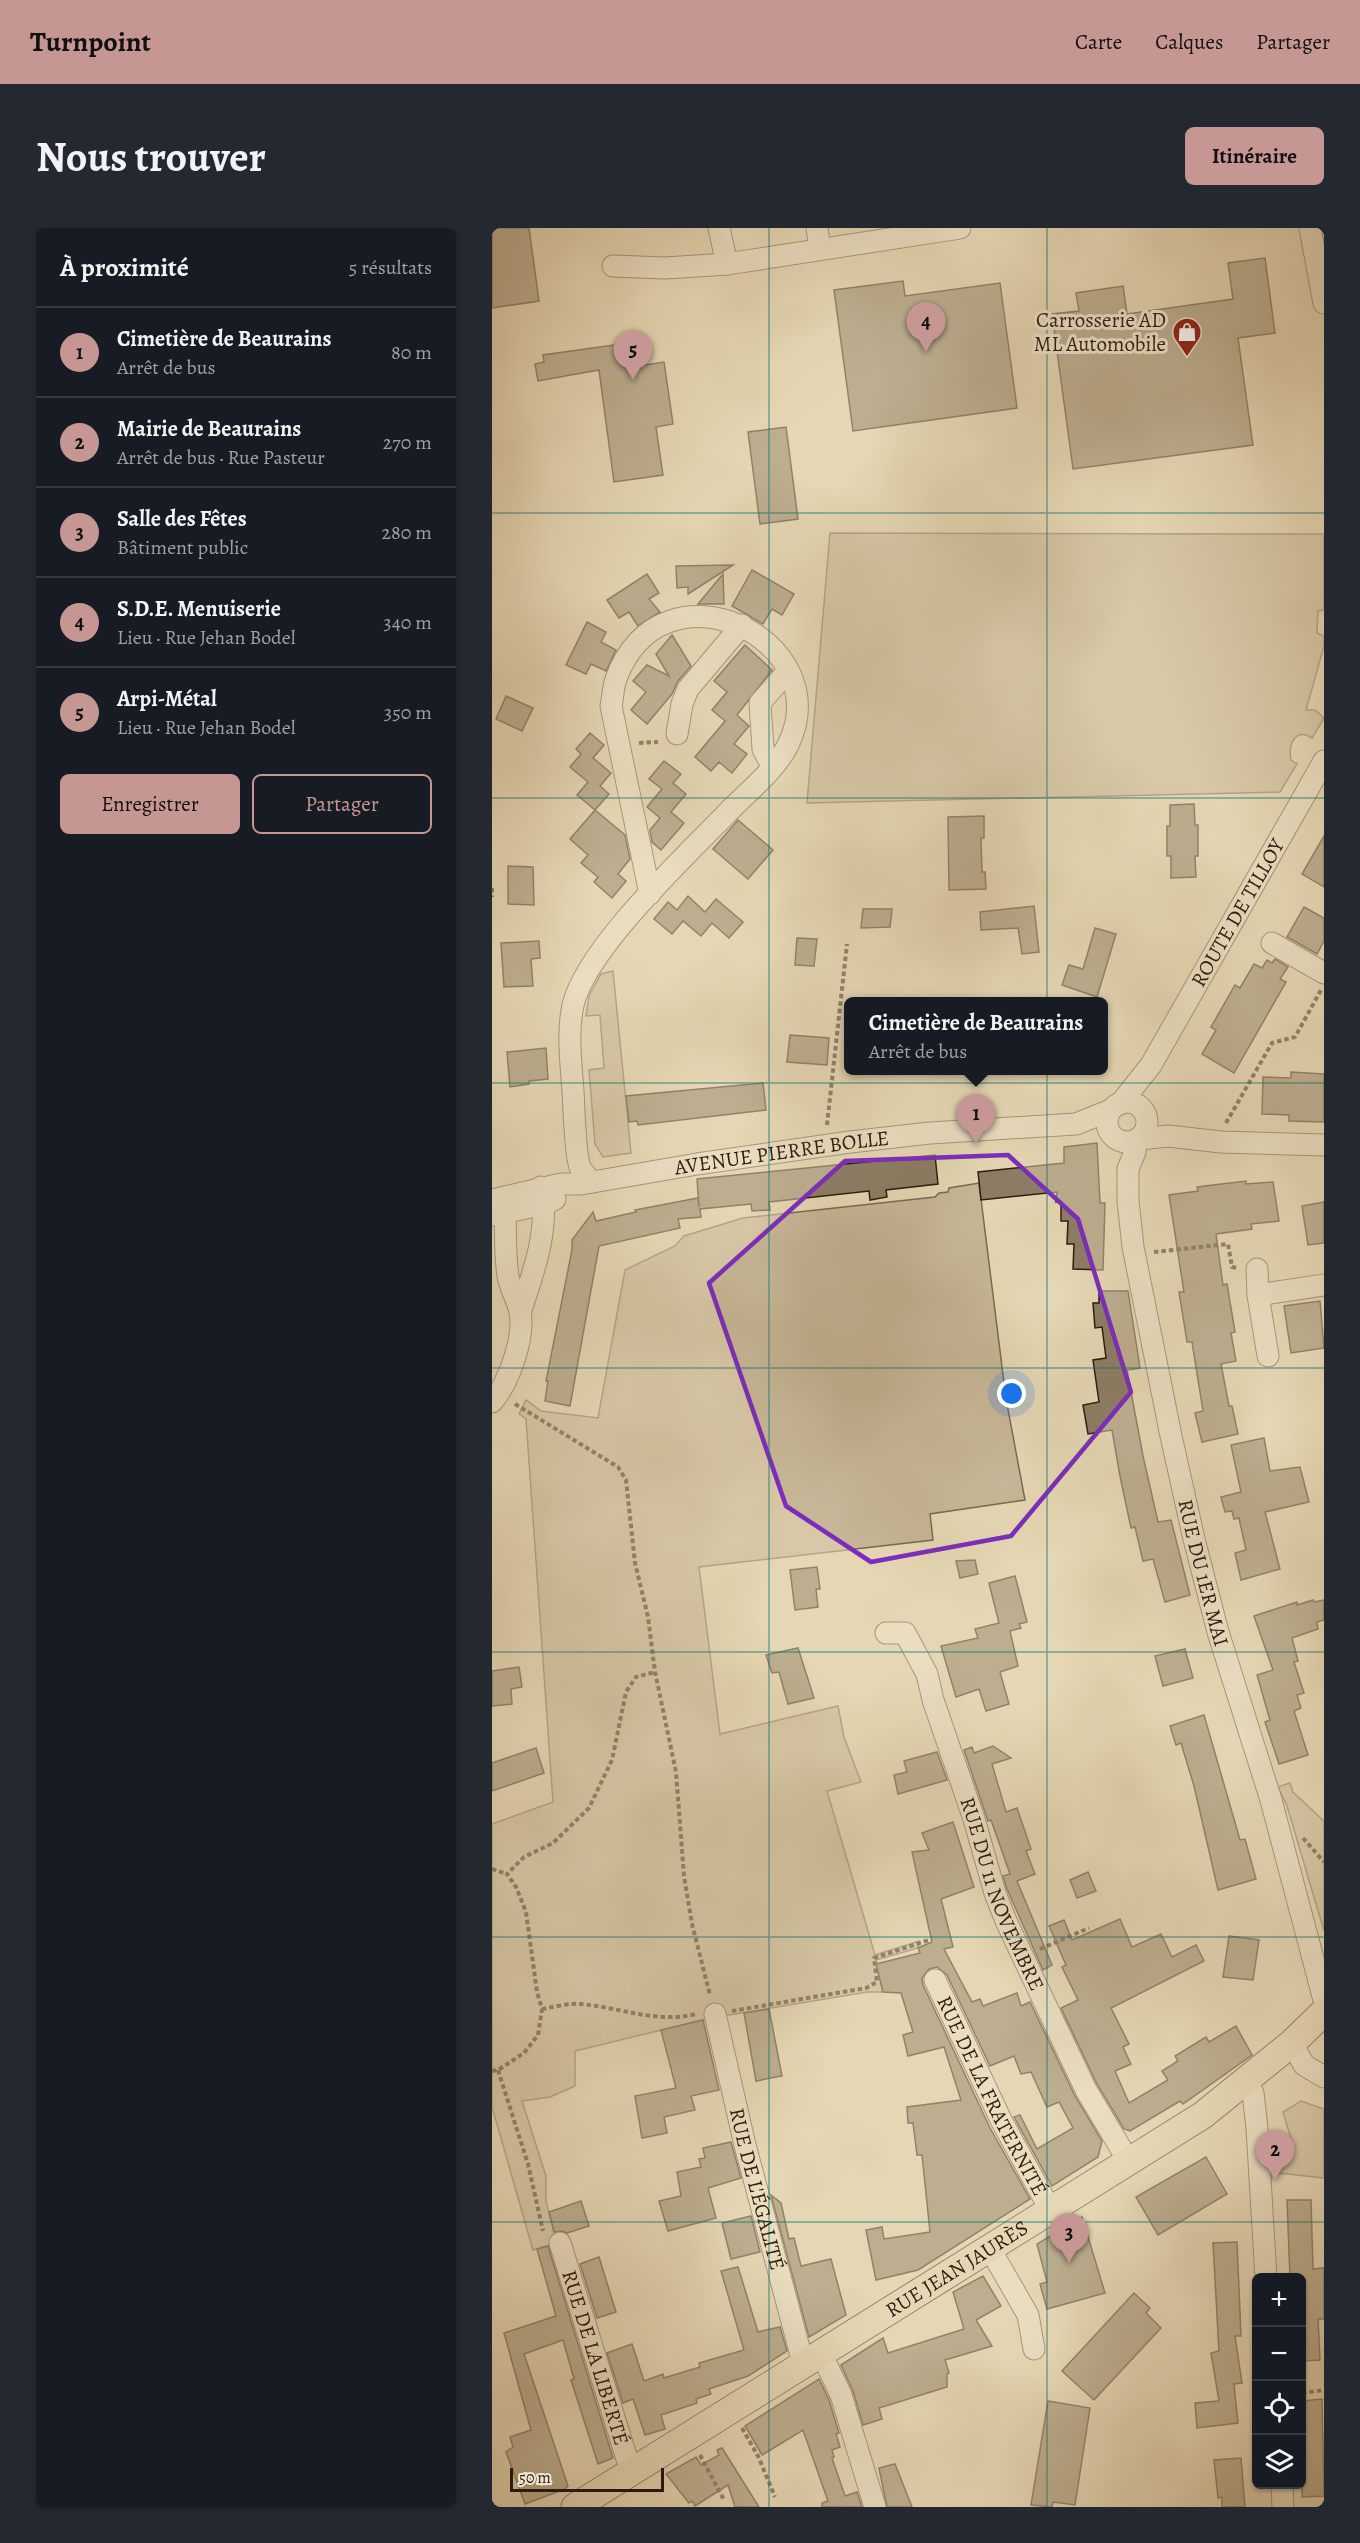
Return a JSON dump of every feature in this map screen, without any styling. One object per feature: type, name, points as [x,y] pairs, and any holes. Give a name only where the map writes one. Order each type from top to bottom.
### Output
[{"type":"main road","name":"RUE JEAN JAURÈS","points":[[575,2507],[1250,2087],[1295,2048],[1324,2012]]},
{"type":"main road","points":[[1295,2048],[1324,2031]]},
{"type":"street","points":[[719,228],[727,264]]},
{"type":"street","points":[[817,228],[820,249]]},
{"type":"street","points":[[613,266],[665,268],[727,264],[960,228]]},
{"type":"street","points":[[1310,228],[1324,303]]},
{"type":"street","points":[[586,1183],[580,1167],[574,1114],[570,1026],[578,989],[613,937],[650,894],[772,766],[786,749],[796,729],[795,690],[788,671],[772,649],[742,625],[693,615],[670,620],[652,631],[629,653],[616,680],[611,706],[650,894]]},
{"type":"street","points":[[678,734],[682,704],[688,689],[742,625]]},
{"type":"street","points":[[772,766],[763,749],[760,703],[788,671]]},
{"type":"street","name":"ROUTE DE TILLOY","points":[[1116,1107],[1151,1065],[1324,761]]},
{"type":"street","points":[[1272,943],[1324,973]]},
{"type":"street","name":"ROUTE DE TILLOY","points":[[1145,1114],[1151,1065]]},
{"type":"street","points":[[1168,1136],[1129,1102],[1116,1107],[1108,1123],[1113,1136],[1121,1141],[1168,1136],[1221,1142],[1324,1145]]},
{"type":"street","name":"AVENUE PIERRE BOLLE","points":[[498,1206],[586,1183],[850,1142],[930,1133],[1076,1124],[1116,1107]]},
{"type":"street","points":[[1138,1139],[1147,1125],[1145,1114]]},
{"type":"street","name":"AVENUE PIERRE BOLLE","points":[[1076,1124],[1113,1136]]},
{"type":"street","name":"RUE DU 1ER MAI","points":[[1138,1139],[1128,1169],[1132,1247],[1171,1436],[1218,1632],[1271,1800],[1324,2000]]},
{"type":"street","points":[[496,1398],[516,1356],[520,1313],[537,1260],[543,1196]]},
{"type":"street","points":[[498,1206],[508,1279],[520,1313]]},
{"type":"street","points":[[1257,1269],[1258,1295],[1268,1356]]},
{"type":"street","points":[[1258,1295],[1324,1285]]},
{"type":"street","name":"RUE DU 11 NOVEMBRE","points":[[886,1634],[905,1633],[927,1674],[933,1700],[974,1819],[995,1893],[1086,2090],[1129,2162]]},
{"type":"street","name":"RUE DE LA FRATERNITÉ","points":[[935,1980],[1002,2122],[1051,2211]]},
{"type":"street","name":"RUE DE L'ÉGALITÉ","points":[[714,2011],[745,2145],[812,2358],[841,2395],[875,2507]]},
{"type":"street","points":[[1295,2048],[1304,2065],[1324,2077]]},
{"type":"street","points":[[1250,2087],[1266,2273]]},
{"type":"street","name":"RUE DE LA LIBERTÉ","points":[[560,2243],[630,2472]]},
{"type":"street","points":[[990,2249],[1028,2315],[1034,2349]]},
{"type":"street","points":[[1281,2489],[1283,2507]]},
{"type":"path","points":[[620,745],[660,742],[678,734]]},
{"type":"path","points":[[492,888],[492,897]]},
{"type":"path","points":[[828,1115],[847,944]]},
{"type":"path","points":[[1221,1142],[1225,1125],[1272,1043],[1295,1037],[1324,985]]},
{"type":"path","points":[[1151,1246],[1153,1252],[1228,1244],[1232,1268],[1257,1269]]},
{"type":"path","points":[[496,1398],[618,1467],[626,1480],[635,1563],[648,1617],[655,1672],[676,1772],[684,1876],[714,2011]]},
{"type":"path","points":[[507,1874],[524,1857],[553,1843],[589,1808],[612,1760],[627,1692],[636,1677],[655,1672]]},
{"type":"path","points":[[492,1869],[507,1874],[516,1887],[526,1912],[537,1992],[542,2009],[538,2035],[524,2053],[498,2070],[492,2071]]},
{"type":"path","points":[[1023,1957],[1089,1928]]},
{"type":"path","points":[[542,2009],[577,2004],[676,2018],[866,1988],[877,1982],[874,1958],[932,1939]]},
{"type":"path","points":[[498,2070],[528,2164],[544,2232],[560,2243]]},
{"type":"path","points":[[1306,2392],[1324,2390]]},
{"type":"path","points":[[732,2408],[758,2456],[775,2497]]},
{"type":"path","points":[[687,2437],[714,2477],[724,2500]]},
{"type":"highlighted area","points":[[1008,1155],[1078,1219],[1131,1392],[1011,1536],[871,1562],[786,1506],[709,1283],[845,1161]]},
{"type":"shaded area","points":[[830,533],[1324,534],[1324,610],[1318,611],[1317,633],[1324,636],[1324,646],[1306,710],[1315,710],[1324,718],[1312,738],[1301,735],[1294,739],[1290,754],[1291,760],[1297,764],[1280,792],[807,803]]},
{"type":"shaded area","points":[[613,971],[631,1153],[603,1157],[595,1144],[589,1070],[604,1068],[600,1015],[586,1016],[589,996],[601,974]]},
{"type":"shaded area","points":[[979,1183],[1006,1399],[1025,1500],[930,1514],[933,1540],[699,1567],[720,1734],[838,1706],[844,1737],[861,1782],[827,1791],[875,1955],[919,1941],[918,1948],[876,1960],[883,1992],[867,1992],[711,2018],[575,2051],[575,2086],[550,2097],[522,2101],[546,2176],[546,2201],[554,2232],[554,2244],[533,2250],[492,2107],[492,1824],[553,1802],[526,1419],[519,1414],[526,1400],[541,1411],[598,1418],[625,1270],[675,1246],[684,1236],[743,1218],[935,1197],[939,1193],[948,1192],[949,1188]]},
{"type":"shaded area","points":[[1290,1783],[1293,1792],[1324,1821],[1324,1931],[1287,1806],[1278,1787]]},
{"type":"shaded area","points":[[1301,2101],[1324,2109],[1324,2178],[1279,2173],[1278,2156],[1286,2152],[1292,2142],[1283,2112]]},
{"type":"building","points":[[492,228],[529,228],[539,301],[492,308]]},
{"type":"building","points":[[1265,258],[1275,333],[1238,338],[1253,445],[1073,469],[1052,314],[1079,311],[1076,293],[1123,286],[1127,314],[1233,299],[1228,263]]},
{"type":"building","points":[[903,281],[905,296],[1000,283],[1017,408],[853,431],[834,290]]},
{"type":"building","points":[[628,343],[632,367],[664,362],[673,424],[656,427],[663,475],[614,482],[599,370],[538,381],[535,364],[544,362],[543,355]]},
{"type":"building","points":[[786,427],[798,519],[760,524],[748,432]]},
{"type":"building","points":[[733,565],[688,594],[688,587],[677,588],[676,566]]},
{"type":"building","points":[[752,570],[794,594],[782,615],[772,609],[763,624],[732,606]]},
{"type":"building","points":[[647,574],[659,593],[649,599],[660,612],[638,626],[629,612],[619,618],[607,600]]},
{"type":"building","points":[[723,574],[724,604],[698,604]]},
{"type":"building","points":[[587,622],[606,632],[601,642],[616,650],[606,671],[591,664],[586,674],[566,665]]},
{"type":"building","points":[[672,635],[691,666],[647,724],[631,710],[646,692],[633,681],[647,665],[669,676],[656,654]]},
{"type":"building","points":[[745,645],[772,670],[737,715],[749,726],[734,744],[747,754],[732,773],[719,762],[711,771],[695,757],[725,721],[712,710],[727,692],[714,681]]},
{"type":"building","points":[[506,696],[533,708],[522,731],[496,719]]},
{"type":"building","points":[[590,733],[604,745],[593,758],[611,773],[600,786],[609,794],[595,810],[577,795],[588,782],[570,767],[581,754],[576,749]]},
{"type":"building","points":[[664,761],[681,774],[673,783],[686,794],[671,812],[684,823],[661,850],[652,842],[650,830],[660,818],[647,807],[662,789],[649,779]]},
{"type":"building","points":[[1194,804],[1195,825],[1198,825],[1198,856],[1195,856],[1196,877],[1171,878],[1171,856],[1167,856],[1170,805]]},
{"type":"building","points":[[595,810],[625,835],[630,859],[618,874],[626,881],[612,898],[594,882],[598,877],[581,863],[588,855],[570,839]]},
{"type":"building","points":[[984,816],[984,838],[981,838],[982,872],[985,872],[986,889],[949,890],[948,817]]},
{"type":"building","points":[[738,820],[773,850],[748,879],[713,849]]},
{"type":"building","points":[[1324,836],[1324,887],[1302,874]]},
{"type":"building","points":[[508,866],[533,867],[534,905],[508,904]]},
{"type":"building","points":[[688,896],[705,912],[716,899],[743,922],[729,938],[712,923],[701,936],[683,921],[672,934],[654,919],[668,902],[677,910]]},
{"type":"building","points":[[1034,906],[1039,952],[1022,954],[1018,928],[981,930],[980,912]]},
{"type":"building","points":[[1304,907],[1324,918],[1324,941],[1317,954],[1287,937]]},
{"type":"building","points":[[863,909],[892,909],[890,927],[861,928]]},
{"type":"building","points":[[1095,928],[1116,934],[1097,997],[1062,985],[1069,965],[1083,969]]},
{"type":"building","points":[[797,938],[817,939],[814,966],[795,965]]},
{"type":"building","points":[[539,941],[540,958],[531,959],[533,986],[504,987],[501,943]]},
{"type":"building","points":[[1275,959],[1288,967],[1280,979],[1286,982],[1234,1073],[1202,1054],[1216,1030],[1211,1027],[1235,985],[1240,988],[1254,964],[1262,968],[1267,960],[1272,963]]},
{"type":"building","points":[[790,1035],[829,1038],[827,1065],[787,1062]]},
{"type":"building","points":[[546,1048],[548,1079],[529,1081],[529,1084],[510,1087],[507,1052]]},
{"type":"building","points":[[1291,1072],[1324,1074],[1324,1122],[1289,1121],[1289,1115],[1262,1114],[1263,1077],[1291,1078]]},
{"type":"building","points":[[763,1083],[766,1110],[638,1125],[637,1121],[629,1122],[626,1096]]},
{"type":"building","points":[[1097,1143],[1100,1203],[1105,1203],[1103,1270],[1073,1269],[1074,1244],[1067,1244],[1068,1221],[1061,1221],[1061,1201],[1056,1202],[1057,1192],[981,1200],[978,1172],[1064,1163],[1064,1147]]},
{"type":"building","points":[[935,1155],[938,1184],[886,1190],[887,1197],[870,1200],[869,1191],[769,1202],[770,1210],[752,1211],[751,1204],[700,1209],[701,1217],[678,1219],[680,1228],[599,1246],[570,1406],[545,1401],[548,1381],[546,1381],[572,1250],[572,1240],[593,1212],[596,1221],[636,1212],[635,1210],[698,1198],[699,1207],[697,1179]]},
{"type":"building","points":[[1246,1181],[1246,1184],[1273,1182],[1279,1221],[1251,1224],[1252,1229],[1216,1234],[1223,1285],[1227,1284],[1235,1332],[1231,1333],[1236,1361],[1221,1364],[1229,1406],[1232,1406],[1238,1434],[1202,1442],[1195,1413],[1203,1411],[1192,1342],[1187,1342],[1179,1292],[1184,1292],[1169,1195],[1198,1191],[1197,1187]]},
{"type":"building","points":[[1324,1202],[1324,1243],[1308,1245],[1302,1206]]},
{"type":"building","points":[[1099,1291],[1128,1291],[1140,1368],[1127,1370],[1143,1456],[1158,1522],[1171,1520],[1190,1595],[1165,1602],[1153,1559],[1143,1561],[1135,1527],[1131,1528],[1112,1430],[1088,1434],[1083,1405],[1099,1402],[1093,1360],[1106,1358],[1102,1327],[1095,1328],[1093,1303],[1099,1303]]},
{"type":"building","points":[[1320,1301],[1324,1348],[1291,1353],[1284,1306]]},
{"type":"building","points":[[1264,1438],[1270,1471],[1300,1467],[1309,1502],[1265,1512],[1280,1569],[1241,1580],[1235,1553],[1246,1550],[1239,1518],[1234,1519],[1232,1511],[1225,1512],[1221,1497],[1241,1492],[1231,1445]]},
{"type":"building","points":[[975,1560],[978,1574],[960,1578],[956,1561]]},
{"type":"building","points":[[817,1567],[820,1589],[816,1589],[818,1607],[795,1610],[790,1570]]},
{"type":"building","points":[[1015,1576],[1027,1622],[1019,1624],[1021,1628],[1010,1631],[1018,1666],[1000,1672],[1009,1704],[986,1711],[979,1689],[956,1697],[941,1646],[978,1638],[975,1629],[999,1623],[989,1583]]},
{"type":"building","points":[[1313,1600],[1314,1602],[1324,1600],[1324,1620],[1317,1622],[1318,1629],[1292,1638],[1298,1661],[1294,1662],[1304,1693],[1297,1695],[1301,1708],[1294,1711],[1308,1755],[1279,1764],[1265,1722],[1270,1720],[1257,1675],[1273,1670],[1254,1616],[1297,1602],[1297,1605]]},
{"type":"building","points":[[798,1648],[814,1698],[788,1704],[779,1672],[772,1673],[766,1655]]},
{"type":"building","points":[[1185,1649],[1193,1678],[1163,1686],[1155,1656]]},
{"type":"building","points":[[519,1667],[522,1687],[511,1689],[512,1704],[492,1706],[492,1671]]},
{"type":"building","points":[[1204,1715],[1240,1840],[1245,1839],[1256,1879],[1218,1890],[1194,1786],[1181,1743],[1176,1745],[1170,1726]]},
{"type":"building","points":[[993,1746],[1011,1758],[992,1764],[1006,1812],[1017,1808],[1031,1849],[1026,1851],[1035,1874],[1017,1881],[1052,1965],[1043,1970],[1007,1889],[1003,1876],[1010,1874],[991,1820],[988,1821],[964,1750],[972,1747],[974,1753]]},
{"type":"building","points":[[536,1748],[544,1773],[492,1791],[492,1763]]},
{"type":"building","points":[[937,1752],[947,1780],[898,1794],[894,1775],[907,1772],[904,1761]]},
{"type":"building","points":[[953,1822],[974,1887],[941,1899],[953,1947],[944,1949],[972,2002],[980,1999],[983,2006],[1017,1993],[1021,2006],[1030,2002],[1075,2096],[1102,2141],[1098,2157],[1052,2186],[1014,2117],[1020,2115],[1037,2149],[1073,2128],[1059,2102],[1047,2107],[1031,2072],[1021,2074],[1014,2056],[990,2066],[947,1975],[937,1967],[929,1969],[922,1978],[923,1985],[990,2128],[1030,2199],[918,2270],[876,2280],[866,2230],[882,2227],[884,2239],[930,2232],[922,2155],[917,2155],[913,2123],[908,2123],[907,2107],[961,2100],[944,2047],[908,2056],[903,2035],[913,2032],[901,1993],[883,1992],[876,1964],[920,1953],[918,1948],[932,1942],[912,1852],[929,1850],[922,1833]]},
{"type":"building","points":[[1088,1872],[1096,1891],[1077,1898],[1070,1880]]},
{"type":"building","points":[[1120,1919],[1132,1947],[1161,1934],[1172,1957],[1196,1945],[1204,1961],[1111,2008],[1129,2044],[1123,2047],[1131,2064],[1115,2071],[1129,2103],[1168,2080],[1162,2071],[1178,2061],[1175,2056],[1206,2037],[1209,2042],[1236,2026],[1252,2055],[1183,2104],[1180,2101],[1130,2131],[1124,2129],[1097,2084],[1061,2008],[1078,2000],[1062,1967],[1066,1965],[1049,1926],[1064,1920],[1072,1940]]},
{"type":"building","points":[[1229,1936],[1259,1940],[1253,1980],[1223,1977]]},
{"type":"building","points":[[769,2009],[782,2076],[756,2081],[744,2013]]},
{"type":"building","points":[[703,2020],[719,2090],[691,2096],[695,2110],[664,2117],[667,2133],[642,2138],[635,2096],[676,2088],[661,2030]]},
{"type":"building","points":[[731,2142],[741,2178],[708,2188],[716,2218],[668,2231],[659,2201],[681,2196],[677,2172],[701,2167],[699,2159],[705,2158],[703,2148]]},
{"type":"building","points":[[1206,2157],[1227,2194],[1158,2235],[1136,2197]]},
{"type":"building","points":[[771,2195],[781,2203],[789,2239],[794,2238],[801,2266],[831,2259],[846,2315],[809,2337]]},
{"type":"building","points":[[1287,2200],[1311,2200],[1313,2269],[1324,2268],[1324,2319],[1318,2319],[1320,2360],[1306,2361],[1306,2273],[1290,2273]]},
{"type":"building","points":[[581,2201],[589,2226],[567,2233],[554,2232],[549,2212]]},
{"type":"building","points":[[751,2216],[760,2252],[731,2259],[722,2223]]},
{"type":"building","points":[[1082,2217],[1105,2293],[1047,2309],[1040,2284],[1047,2282],[1037,2244]]},
{"type":"building","points":[[1237,2242],[1241,2336],[1235,2336],[1242,2383],[1234,2384],[1238,2423],[1197,2428],[1195,2403],[1219,2401],[1211,2353],[1219,2351],[1213,2243]]},
{"type":"building","points":[[548,2246],[613,2458],[598,2464],[571,2380],[574,2379],[563,2340],[524,2354],[568,2486],[525,2504],[506,2452],[513,2447],[510,2437],[531,2430],[504,2333],[556,2316],[537,2249]]},
{"type":"building","points":[[599,2257],[616,2312],[597,2318],[580,2264]]},
{"type":"building","points":[[738,2267],[758,2332],[780,2327],[787,2351],[748,2376],[709,2389],[711,2394],[696,2399],[697,2403],[661,2415],[665,2429],[645,2435],[633,2399],[623,2403],[607,2353],[632,2344],[644,2381],[663,2374],[664,2378],[700,2367],[699,2363],[744,2350],[721,2271]]},
{"type":"building","points":[[983,2276],[1001,2306],[976,2320],[992,2346],[945,2360],[949,2373],[947,2374],[947,2387],[879,2408],[882,2419],[863,2425],[853,2391],[841,2365],[883,2338],[888,2353],[964,2329],[953,2292]]},
{"type":"building","points":[[1134,2293],[1150,2308],[1146,2313],[1161,2328],[1094,2400],[1062,2371]]},
{"type":"building","points":[[819,2379],[829,2400],[839,2433],[836,2434],[840,2447],[832,2450],[834,2457],[832,2458],[845,2496],[857,2492],[862,2507],[822,2507],[822,2503],[828,2501],[803,2430],[762,2455],[745,2426]]},
{"type":"building","points":[[1322,2399],[1324,2496],[1302,2497],[1302,2489],[1306,2489],[1306,2401]]},
{"type":"building","points":[[1048,2401],[1090,2408],[1075,2505],[1053,2502],[1052,2507],[1031,2505]]},
{"type":"building","points":[[722,2448],[759,2507],[735,2507],[728,2485],[695,2506],[692,2501],[689,2503],[666,2474],[696,2457],[701,2465],[719,2455],[717,2450]]},
{"type":"building","points":[[1241,2458],[1245,2507],[1222,2507],[1222,2497],[1218,2498],[1214,2460]]},
{"type":"building","points":[[895,2464],[912,2507],[887,2507],[879,2468]]},
{"type":"place","name":"S.D.E. Menuiserie","points":[[926,352]]},
{"type":"place","name":"Carrosserie AD ML Automobile","points":[[1187,358]]},
{"type":"place","name":"Arpi-Métal","points":[[633,380]]},
{"type":"place","name":"Cimetière de Beaurains","points":[[976,1144]]},
{"type":"place","name":"Mairie de Beaurains","points":[[1275,2180]]},
{"type":"place","name":"Salle des Fêtes","points":[[1069,2263]]}]
